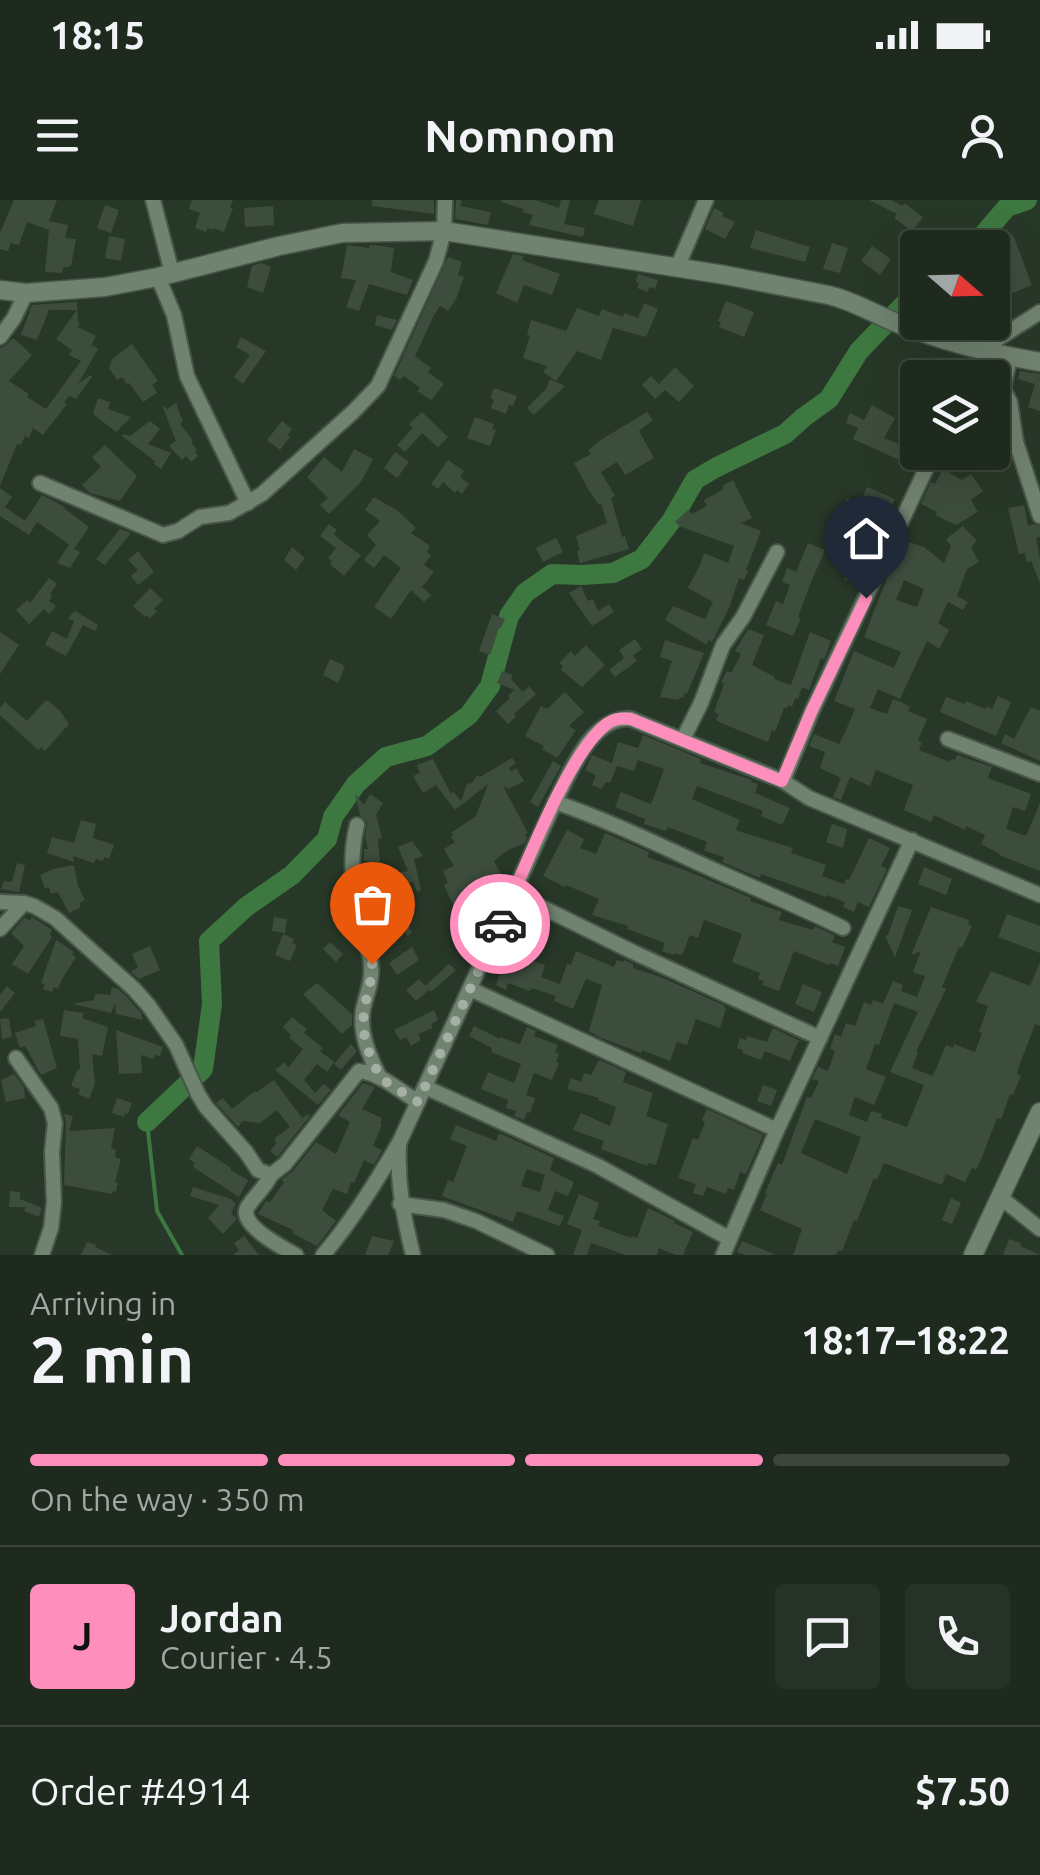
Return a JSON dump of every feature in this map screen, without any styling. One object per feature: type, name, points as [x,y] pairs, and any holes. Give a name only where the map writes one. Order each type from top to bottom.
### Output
[{"type":"street","points":[[153,200],[187,376],[248,503]]},
{"type":"street","points":[[40,483],[163,535],[200,517],[228,513],[274,486],[378,386],[436,262],[444,232],[445,200]]},
{"type":"street","points":[[677,268],[706,200]]},
{"type":"street","points":[[0,290],[104,287],[342,234],[444,232],[828,295],[898,324],[1040,362]]},
{"type":"street","points":[[0,337],[26,292]]},
{"type":"street","points":[[982,349],[1040,312]]},
{"type":"street","points":[[1010,402],[1016,442],[1040,516]]},
{"type":"street","points":[[782,781],[925,470]]},
{"type":"street","points":[[683,739],[723,646],[777,552]]},
{"type":"street","points":[[322,1255],[369,1192],[400,1140],[555,802],[579,755],[610,722],[631,719],[683,739],[782,781],[808,798],[1040,895]]},
{"type":"street","points":[[948,739],[1040,774]]},
{"type":"street","points":[[555,802],[606,820],[843,928]]},
{"type":"street","points":[[357,826],[351,861],[358,922],[372,964],[363,1027],[380,1078]]},
{"type":"street","points":[[723,1255],[912,840]]},
{"type":"street","points":[[514,894],[820,1038]]},
{"type":"street","points":[[0,902],[24,902],[55,918],[150,1006],[176,1045],[198,1094],[258,1170],[271,1175]]},
{"type":"street","points":[[0,928],[24,902]]},
{"type":"street","points":[[470,990],[777,1130]]},
{"type":"street","points":[[16,1058],[51,1108],[54,1123],[54,1202],[42,1255]]},
{"type":"street","points":[[296,1255],[247,1220],[247,1208],[271,1175],[285,1164],[358,1071],[380,1078],[418,1102]]},
{"type":"street","points":[[425,1087],[598,1166],[730,1240]]},
{"type":"street","points":[[973,1255],[1040,1112]]},
{"type":"street","points":[[400,1140],[400,1204],[414,1255]]},
{"type":"street","points":[[1000,1197],[1040,1229]]},
{"type":"street","points":[[400,1204],[444,1210],[547,1255]]},
{"type":"building","points":[[14,200],[57,200],[49,221],[68,225],[65,238],[76,239],[71,266],[63,268],[62,273],[45,272],[49,230],[27,222],[19,245],[11,243],[8,251],[0,249],[0,233]]},
{"type":"building","points":[[192,200],[233,200],[224,232],[195,228],[200,213],[189,209]]},
{"type":"building","points":[[372,200],[434,200],[434,214],[372,206]]},
{"type":"building","points":[[456,200],[462,200],[460,206],[491,212],[488,225],[455,219]]},
{"type":"building","points":[[501,200],[535,200],[559,208],[561,200],[570,200],[564,224],[585,228],[583,237],[529,225],[533,215]]},
{"type":"building","points":[[599,200],[641,200],[633,226],[594,214]]},
{"type":"building","points":[[869,200],[891,200],[903,206],[904,203],[923,217],[911,230],[894,218],[897,214]]},
{"type":"building","points":[[105,205],[119,210],[111,233],[97,228]]},
{"type":"building","points":[[273,206],[274,225],[245,227],[244,208]]},
{"type":"building","points":[[714,208],[735,222],[725,239],[705,229]]},
{"type":"building","points":[[756,230],[810,247],[805,262],[750,248]]},
{"type":"building","points":[[1013,235],[1032,285],[1010,294]]},
{"type":"building","points":[[109,236],[125,239],[121,261],[105,258]]},
{"type":"building","points":[[832,243],[848,248],[840,273],[823,269]]},
{"type":"building","points":[[347,245],[394,248],[391,272],[413,280],[407,295],[369,284],[359,311],[346,307],[356,280],[341,278]]},
{"type":"building","points":[[872,246],[891,259],[880,275],[861,261]]},
{"type":"building","points":[[513,254],[560,274],[552,295],[524,285],[517,303],[496,293]]},
{"type":"building","points":[[448,257],[462,262],[458,275],[464,277],[448,311],[440,306],[433,317],[415,356],[444,384],[431,400],[404,376],[400,380],[394,376]]},
{"type":"building","points":[[261,263],[271,267],[263,293],[247,287],[252,266]]},
{"type":"building","points":[[638,274],[658,280],[655,289],[649,287],[648,292],[637,288]]},
{"type":"building","points":[[726,301],[754,312],[744,337],[719,327]]},
{"type":"building","points":[[77,302],[78,327],[96,336],[90,348],[93,345],[98,349],[78,384],[92,377],[76,399],[69,396],[43,435],[33,428],[29,438],[25,436],[21,445],[17,444],[0,486],[0,348],[13,338],[32,355],[9,381],[46,409],[81,361],[69,355],[72,350],[56,339],[77,310],[49,310],[37,340],[21,335],[32,305]]},
{"type":"building","points":[[644,303],[658,309],[646,337],[613,328],[601,360],[577,351],[556,381],[543,372],[547,366],[523,358],[531,320],[566,331],[577,308],[599,316],[602,309],[638,318]]},
{"type":"building","points":[[377,315],[397,320],[392,330],[375,325]]},
{"type":"building","points":[[241,337],[266,351],[243,384],[234,377],[250,355],[236,347]]},
{"type":"building","points":[[132,344],[158,381],[152,385],[157,393],[143,402],[129,383],[122,377],[117,380],[109,368],[112,359]]},
{"type":"building","points":[[675,367],[694,386],[679,402],[665,390],[655,399],[642,385],[651,376],[659,384]]},
{"type":"building","points":[[1020,371],[1040,374],[1040,411],[1028,407],[1035,384],[1018,379]]},
{"type":"building","points":[[550,379],[565,386],[534,415],[527,408],[546,389]]},
{"type":"building","points":[[494,388],[517,396],[506,414],[491,408]]},
{"type":"building","points":[[98,398],[110,402],[108,409],[131,417],[116,432],[93,414]]},
{"type":"building","points":[[176,403],[183,422],[180,424],[197,450],[198,456],[191,462],[186,456],[182,460],[169,446],[176,441],[162,405],[167,409]]},
{"type":"building","points":[[872,405],[895,418],[884,438],[900,444],[900,460],[853,439],[858,428],[846,423],[850,413],[864,420]]},
{"type":"building","points":[[422,412],[448,437],[438,447],[422,433],[405,452],[397,445],[413,428],[409,424]]},
{"type":"building","points":[[647,412],[653,420],[639,431],[654,458],[625,475],[617,462],[601,472],[615,496],[611,498],[629,549],[580,563],[576,536],[607,523],[601,504],[574,463],[591,454],[588,451],[599,441]]},
{"type":"building","points":[[475,417],[494,424],[492,429],[496,430],[490,446],[467,438]]},
{"type":"building","points":[[150,421],[160,429],[148,444],[171,453],[161,469],[122,436],[130,436]]},
{"type":"building","points":[[282,421],[292,429],[280,450],[267,440]]},
{"type":"building","points":[[105,445],[137,476],[120,501],[90,493],[82,485],[101,467],[92,457]]},
{"type":"building","points":[[354,449],[373,459],[361,482],[329,514],[320,505],[328,498],[307,477],[324,457],[342,472]]},
{"type":"building","points":[[395,452],[409,462],[397,478],[384,468]]},
{"type":"building","points":[[448,460],[464,471],[460,477],[469,484],[462,494],[443,482],[438,489],[431,484]]},
{"type":"building","points":[[942,470],[962,480],[971,474],[983,491],[971,500],[978,512],[956,525],[935,515],[937,512],[921,504],[931,482],[935,484]]},
{"type":"building","points":[[733,480],[752,518],[741,523],[761,531],[744,580],[739,578],[729,608],[707,645],[665,620],[673,606],[705,619],[713,602],[688,588],[704,553],[728,563],[734,546],[675,522],[688,510],[692,514],[707,506],[704,500]]},
{"type":"building","points":[[867,487],[895,499],[887,516],[861,504],[850,529],[875,542],[856,585],[844,579],[856,554],[833,544],[837,534],[831,532],[847,498],[860,503]]},
{"type":"building","points":[[0,488],[12,497],[5,507],[25,521],[42,495],[65,507],[89,527],[74,549],[80,552],[70,568],[57,563],[69,545],[60,538],[37,522],[29,535],[0,516]]},
{"type":"building","points":[[374,497],[416,528],[411,533],[430,546],[427,552],[431,555],[424,565],[434,572],[422,587],[431,595],[424,602],[411,590],[391,619],[374,607],[401,568],[384,555],[374,568],[364,560],[376,545],[367,535],[380,521],[365,510]]},
{"type":"building","points":[[1024,505],[1028,526],[1040,526],[1040,537],[1036,538],[1040,583],[1031,561],[1027,562],[1025,553],[1019,554],[1008,508]]},
{"type":"building","points":[[104,522],[131,533],[105,565],[96,559],[120,529]]},
{"type":"building","points":[[329,524],[337,530],[334,534],[340,540],[361,555],[344,576],[328,558],[336,548],[320,536]]},
{"type":"building","points":[[963,526],[977,541],[971,547],[979,562],[967,569],[957,596],[968,602],[963,610],[948,602],[938,623],[949,630],[939,649],[927,641],[900,699],[878,689],[870,708],[887,714],[893,699],[901,702],[910,707],[908,711],[927,719],[918,740],[922,742],[919,750],[950,762],[957,755],[992,767],[988,778],[1031,794],[1025,811],[1013,807],[1006,829],[1026,836],[1040,803],[1040,871],[999,855],[981,844],[985,835],[966,826],[965,830],[934,815],[931,822],[904,810],[913,785],[876,770],[870,786],[850,777],[841,800],[833,797],[841,778],[820,768],[825,752],[809,746],[814,734],[839,744],[846,730],[855,709],[834,701],[854,651],[894,668],[901,652],[864,637],[906,541],[924,547],[944,563],[951,546],[946,539]],"holes":[[[904,580],[924,589],[917,607],[896,600]]]},
{"type":"building","points":[[556,538],[563,552],[543,562],[536,548]]},
{"type":"building","points":[[808,543],[825,550],[793,636],[766,625],[776,601],[783,604],[790,585],[782,582],[787,568],[796,572]]},
{"type":"building","points":[[292,547],[305,558],[296,570],[284,560]]},
{"type":"building","points":[[138,551],[154,572],[138,585],[131,576],[138,570],[128,560]]},
{"type":"building","points":[[49,578],[57,584],[49,601],[56,606],[49,614],[44,609],[29,624],[16,610],[27,600],[30,603]]},
{"type":"building","points":[[581,586],[598,611],[609,604],[614,612],[592,626],[569,593]]},
{"type":"building","points":[[150,588],[163,600],[150,618],[133,606]]},
{"type":"building","points":[[75,611],[98,625],[95,631],[83,625],[66,656],[45,645],[52,631],[67,639],[74,621],[68,618]]},
{"type":"building","points":[[492,614],[505,619],[490,655],[479,651]]},
{"type":"building","points":[[748,629],[764,635],[752,665],[791,685],[810,632],[831,641],[809,690],[802,687],[792,707],[784,708],[768,742],[721,723],[716,720],[719,714],[714,712],[724,684],[721,682],[741,654],[735,651]]},
{"type":"building","points":[[0,632],[19,645],[0,674]]},
{"type":"building","points":[[635,639],[642,649],[633,655],[637,661],[615,677],[609,670],[624,658],[619,650]]},
{"type":"building","points":[[665,640],[704,653],[687,694],[679,700],[660,697],[672,661],[660,657]]},
{"type":"building","points":[[586,645],[605,665],[582,687],[561,670],[563,666],[559,663],[571,651],[575,656]]},
{"type":"building","points":[[330,659],[345,666],[338,683],[323,675]]},
{"type":"building","points":[[502,671],[513,675],[511,679],[523,692],[529,686],[536,694],[508,724],[496,711],[514,690],[497,683]]},
{"type":"building","points":[[565,692],[584,712],[569,726],[576,730],[557,758],[525,736],[541,706],[547,709]]},
{"type":"building","points":[[998,696],[1011,702],[996,736],[940,712],[946,697],[992,709]]},
{"type":"building","points":[[45,701],[60,711],[69,724],[45,751],[41,747],[38,750],[0,715],[0,708],[5,702],[27,721]]},
{"type":"building","points":[[1031,707],[1040,711],[1040,761],[1001,743],[1005,734],[1014,739]]},
{"type":"building","points":[[643,735],[701,759],[700,763],[752,780],[758,784],[755,793],[790,808],[782,825],[761,816],[763,811],[697,786],[692,799],[740,820],[738,831],[793,848],[791,853],[826,865],[822,876],[844,884],[849,880],[869,838],[890,848],[881,866],[887,869],[869,907],[858,902],[854,912],[843,907],[845,902],[827,895],[761,874],[760,878],[722,862],[724,857],[704,851],[707,842],[668,827],[666,831],[644,824],[645,819],[615,807],[621,792],[650,804],[664,769],[638,760],[634,771],[617,766],[610,783],[606,782],[601,789],[592,785],[596,775],[585,770],[592,755],[612,763],[618,742],[638,748]]},
{"type":"building","points":[[512,758],[516,763],[509,768],[511,772],[516,768],[524,781],[509,789],[503,786],[528,833],[527,838],[494,861],[502,876],[468,897],[487,926],[473,936],[458,916],[444,885],[448,883],[443,871],[454,866],[444,849],[455,842],[451,833],[476,816],[488,784],[455,810],[436,785],[423,793],[413,776],[420,773],[417,765],[433,759],[451,794],[454,792],[461,801],[467,784],[477,775],[480,777]]},
{"type":"building","points":[[553,761],[561,766],[538,807],[530,802]]},
{"type":"building","points":[[355,794],[364,805],[370,794],[383,803],[376,815],[382,838],[378,839],[380,863],[368,865],[364,861],[364,849],[368,849],[367,823],[360,815]]},
{"type":"building","points":[[81,820],[96,824],[93,838],[114,845],[109,859],[96,859],[94,863],[73,856],[74,862],[47,853],[52,837],[74,843]]},
{"type":"building","points":[[832,824],[847,829],[843,848],[826,842]]},
{"type":"building","points":[[567,830],[584,839],[580,848],[596,854],[605,833],[649,852],[647,857],[782,912],[779,920],[813,930],[815,926],[835,936],[832,942],[845,947],[838,966],[794,951],[779,991],[762,985],[760,973],[732,962],[742,934],[704,920],[698,938],[690,935],[682,955],[662,951],[665,943],[592,915],[599,899],[543,876]]},
{"type":"building","points":[[412,841],[423,856],[414,859],[421,890],[417,892],[413,882],[398,885],[395,873],[408,871],[398,847]]},
{"type":"building","points":[[17,863],[25,865],[19,892],[1,889],[4,881],[12,882]]},
{"type":"building","points":[[74,865],[85,900],[69,913],[58,892],[51,894],[49,887],[45,889],[40,875]]},
{"type":"building","points":[[924,867],[952,879],[946,895],[918,884]]},
{"type":"building","points":[[398,902],[412,933],[407,936],[397,920],[393,922],[386,907]]},
{"type":"building","points":[[898,906],[912,910],[895,957],[885,936]]},
{"type":"building","points":[[931,907],[969,920],[972,926],[942,987],[946,989],[912,1068],[933,1076],[946,1045],[975,1052],[988,1006],[976,1002],[991,971],[1030,986],[1040,962],[1040,1026],[1035,1024],[1018,1069],[1021,1076],[1001,1119],[997,1118],[976,1170],[972,1168],[965,1182],[946,1174],[942,1185],[884,1163],[842,1251],[838,1250],[836,1255],[793,1255],[802,1229],[760,1210],[765,1193],[778,1163],[782,1165],[807,1097],[811,1098],[819,1081],[812,1079],[818,1067],[828,1071],[835,1051],[830,1049],[835,1034],[841,1037],[846,1023],[855,1026],[864,1002],[883,1004],[893,981],[903,985],[901,991],[917,997],[925,976],[913,972],[921,951],[911,955]],"holes":[[[894,1003],[918,1012],[890,1072],[924,1085],[907,1127],[871,1111],[867,1122],[849,1115],[855,1097],[874,1105],[886,1077],[866,1069]],[[815,1119],[861,1137],[847,1174],[801,1153]]]},
{"type":"building","points":[[1007,914],[1040,926],[1040,953],[998,937]]},
{"type":"building","points":[[32,917],[52,930],[52,937],[28,974],[12,964],[24,946],[11,933],[24,918]]},
{"type":"building","points":[[274,917],[287,919],[285,933],[272,931]]},
{"type":"building","points":[[511,925],[535,936],[533,941],[538,943],[531,960],[545,965],[541,977],[560,984],[576,951],[614,967],[617,960],[624,960],[633,968],[723,1005],[726,1008],[720,1028],[696,1019],[687,1045],[677,1042],[670,1061],[599,1037],[589,1031],[602,985],[586,979],[573,1009],[554,1001],[556,996],[532,988],[530,991],[508,983],[506,990],[496,985],[502,968],[492,964]]},
{"type":"building","points":[[283,934],[297,945],[290,961],[275,955]]},
{"type":"building","points":[[56,940],[76,957],[58,989],[54,987],[52,992],[43,989],[45,984],[41,983]]},
{"type":"building","points":[[330,942],[343,954],[336,962],[323,949]]},
{"type":"building","points":[[150,946],[160,970],[139,979],[131,972],[138,967],[132,954]]},
{"type":"building","points":[[412,947],[419,960],[397,975],[389,963]]},
{"type":"building","points":[[449,964],[456,970],[431,992],[425,986]]},
{"type":"building","points":[[419,979],[429,990],[416,1001],[406,990]]},
{"type":"building","points":[[317,983],[352,1014],[352,1025],[342,1034],[303,994]]},
{"type":"building","points":[[803,984],[822,992],[814,1012],[795,1004]]},
{"type":"building","points":[[7,986],[15,993],[0,1012],[0,995]]},
{"type":"building","points":[[112,987],[126,996],[143,1020],[116,1014],[115,1003],[111,1013],[73,1004],[94,1000],[95,994],[110,995]]},
{"type":"building","points":[[64,1010],[84,1013],[82,1018],[108,1027],[102,1056],[92,1054],[95,1083],[89,1099],[71,1086],[80,1070],[78,1039],[60,1036]]},
{"type":"building","points":[[434,1010],[438,1020],[431,1024],[433,1028],[418,1034],[421,1040],[411,1046],[406,1037],[400,1040],[394,1030]]},
{"type":"building","points":[[292,1017],[334,1062],[327,1072],[317,1064],[304,1080],[315,1093],[324,1084],[331,1090],[318,1105],[275,1070],[285,1062],[288,1068],[303,1049],[283,1027]]},
{"type":"building","points":[[9,1018],[12,1037],[2,1039],[0,1019]]},
{"type":"building","points":[[43,1019],[57,1068],[41,1075],[25,1046],[20,1048],[15,1033],[36,1026],[34,1021]]},
{"type":"building","points":[[474,1026],[520,1044],[527,1027],[536,1031],[534,1036],[558,1045],[555,1052],[559,1054],[559,1063],[552,1080],[534,1073],[526,1095],[535,1098],[524,1120],[514,1116],[516,1111],[506,1108],[508,1100],[481,1089],[488,1072],[514,1083],[521,1064],[491,1052],[492,1048],[469,1036]]},
{"type":"building","points":[[773,1028],[802,1042],[798,1042],[790,1061],[765,1051],[761,1060],[737,1048],[740,1038],[746,1040],[747,1036],[767,1042]]},
{"type":"building","points":[[116,1030],[163,1047],[160,1056],[153,1059],[141,1055],[142,1073],[119,1074]]},
{"type":"building","points":[[351,1044],[357,1051],[341,1070],[334,1064]]},
{"type":"building","points":[[599,1060],[626,1072],[623,1082],[653,1093],[646,1116],[668,1124],[656,1165],[647,1166],[601,1149],[604,1141],[573,1130],[581,1113],[610,1126],[616,1107],[567,1089],[571,1078],[581,1082],[584,1073],[591,1075]]},
{"type":"building","points":[[14,1074],[24,1087],[25,1098],[6,1102],[1,1080]]},
{"type":"building","points":[[274,1080],[302,1118],[310,1116],[277,1157],[270,1151],[276,1144],[275,1138],[290,1127],[277,1110],[260,1123],[243,1121],[238,1127],[216,1103],[223,1098],[232,1109]]},
{"type":"building","points":[[363,1083],[375,1087],[362,1109],[382,1118],[373,1146],[382,1150],[374,1165],[364,1160],[347,1194],[333,1189],[322,1210],[336,1221],[317,1246],[258,1214],[284,1182],[281,1180],[316,1142],[336,1154],[350,1122],[338,1115]]},
{"type":"building","points":[[763,1085],[777,1090],[771,1106],[757,1101]]},
{"type":"building","points":[[117,1098],[132,1103],[124,1117],[112,1113]]},
{"type":"building","points":[[707,1109],[763,1135],[748,1170],[745,1174],[740,1172],[734,1190],[728,1188],[726,1194],[707,1187],[703,1196],[693,1193],[696,1184],[678,1178],[693,1138],[698,1140]]},
{"type":"building","points":[[64,1114],[73,1116],[69,1131],[115,1128],[111,1148],[116,1150],[115,1157],[121,1159],[116,1192],[64,1185]]},
{"type":"building","points":[[456,1125],[496,1141],[499,1133],[554,1158],[550,1170],[574,1182],[568,1196],[555,1191],[548,1210],[564,1216],[560,1226],[517,1211],[513,1222],[442,1196],[448,1180],[453,1182],[467,1146],[450,1139]],"holes":[[[527,1169],[545,1175],[540,1192],[521,1186]]]},
{"type":"building","points":[[197,1146],[248,1180],[239,1197],[193,1167],[195,1163],[189,1159]]},
{"type":"building","points":[[193,1187],[236,1204],[231,1213],[237,1219],[223,1234],[208,1218],[219,1205],[190,1196]]},
{"type":"building","points":[[10,1191],[20,1192],[20,1199],[42,1208],[39,1217],[24,1211],[26,1207],[9,1207]]},
{"type":"building","points":[[579,1194],[599,1203],[593,1219],[600,1221],[598,1226],[631,1238],[637,1238],[648,1208],[675,1221],[693,1232],[683,1255],[659,1248],[657,1255],[626,1255],[591,1243],[587,1255],[573,1255],[582,1230],[567,1224]]},
{"type":"building","points":[[951,1198],[961,1203],[952,1224],[942,1220]]},
{"type":"building","points":[[244,1236],[259,1255],[233,1255],[239,1250],[234,1243]]},
{"type":"building","points":[[372,1236],[394,1241],[388,1255],[365,1255]]},
{"type":"building","points":[[1009,1239],[1021,1243],[1020,1246],[1040,1255],[1003,1255]]},
{"type":"building","points":[[742,1241],[774,1254],[774,1255],[737,1252]]},
{"type":"building","points":[[87,1242],[96,1245],[112,1255],[81,1255]]},
{"type":"waterway","points":[[987,230],[1007,207],[1027,200]]},
{"type":"waterway","points":[[147,1122],[203,1069],[212,1004],[209,941],[246,907],[292,875],[327,839],[333,817],[356,784],[386,757],[427,746],[469,715],[490,686],[509,616],[525,593],[552,574],[613,573],[642,559],[672,520],[695,480],[785,434],[829,399],[859,351],[900,309]]},
{"type":"waterway","points":[[147,1122],[157,1211],[182,1255]]},
{"type":"way so far","points":[[372,964],[364,1008],[366,1045],[380,1078],[418,1102],[500,924]]},
{"type":"route","points":[[500,924],[579,755],[610,722],[631,719],[782,781],[866,598]]}]
